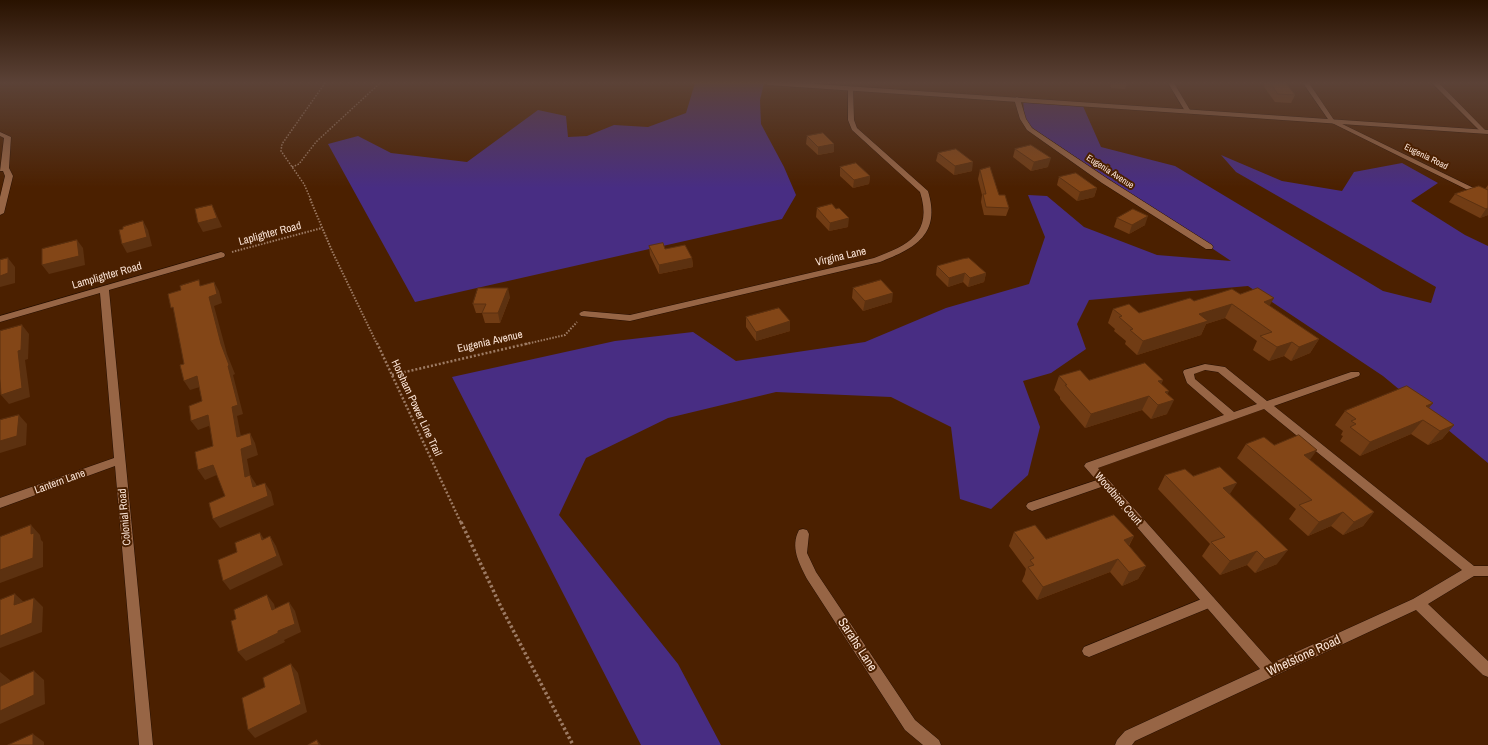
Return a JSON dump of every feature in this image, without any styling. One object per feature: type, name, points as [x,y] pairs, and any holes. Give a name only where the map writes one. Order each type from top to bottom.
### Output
[{"type":"street","name":"Virgina Lane","points":[[584,314],[630,318],[877,260],[914,242],[924,230],[929,219],[928,200],[924,191],[854,129],[851,118]]},
{"type":"street","name":"Eugenia Avenue","points":[[1023,118],[1029,129],[1044,140],[1105,181],[1209,247]]},
{"type":"street","points":[[1289,118],[1486,131]]},
{"type":"street","name":"Eugenia Road","points":[[1330,118],[1332,121],[1488,198]]},
{"type":"street","points":[[1472,118],[1486,131]]},
{"type":"street","points":[[0,134],[8,137],[3,168],[9,176],[0,213]]},
{"type":"street","name":"Lamplighter Road","points":[[0,319],[222,255]]},
{"type":"street","name":"Colonial Road","points":[[104,289],[146,745]]},
{"type":"street","points":[[1233,417],[1191,381],[1188,372],[1204,367],[1221,369],[1472,571],[1488,571]]},
{"type":"street","name":"Woodbine Court","points":[[1270,671],[1090,466],[1355,374]]},
{"type":"street","name":"Lantern Lane","points":[[0,503],[120,460]]},
{"type":"street","points":[[1032,506],[1103,482]]},
{"type":"street","name":"Sarahs Lane","points":[[803,534],[801,553],[811,576],[910,725],[934,745]]},
{"type":"street","name":"Whetstone Road","points":[[1122,745],[1130,736],[1418,603],[1472,571]]},
{"type":"street","points":[[1089,651],[1209,602]]},
{"type":"street","points":[[1418,603],[1488,670]]},
{"type":"path","name":"Horsham Power Line Trail","points":[[301,118],[282,144],[282,151],[304,184],[322,228],[501,607],[573,745]]},
{"type":"path","points":[[292,167],[299,164],[316,142],[342,118]]},
{"type":"path","name":"Laplighter Road","points":[[222,255],[322,228]]},
{"type":"path","name":"Eugenia Avenue","points":[[392,375],[565,335],[584,314]]},
{"type":"shaded area","points":[[527,118],[566,118],[568,137],[587,136],[614,125],[648,127],[673,118],[761,118],[761,124],[784,167],[796,195],[782,219],[415,302],[328,144],[358,136],[391,153],[467,162]]},
{"type":"shaded area","points":[[1025,118],[1088,118],[1101,147],[1175,166],[1383,291],[1431,303],[1436,287],[1236,172],[1221,155],[1282,181],[1342,191],[1354,172],[1402,163],[1438,183],[1411,201],[1465,235],[1488,246],[1488,463],[1383,376],[1248,286],[1089,300],[1077,324],[1086,349],[1051,373],[1023,381],[1040,427],[1028,475],[991,509],[960,499],[951,427],[891,397],[776,392],[668,418],[586,458],[559,515],[678,664],[721,745],[641,745],[452,377],[615,341],[693,332],[736,361],[865,342],[946,308],[1029,284],[1045,237],[1028,195],[1047,196],[1084,227],[1157,255],[1231,261],[1025,123]]},
{"type":"building","points":[[823,133],[834,144],[818,147],[807,136]]},
{"type":"building","points":[[1031,145],[1051,158],[1034,162],[1015,149]]},
{"type":"building","points":[[956,149],[973,162],[955,166],[938,153]]},
{"type":"building","points":[[856,163],[870,176],[854,180],[840,167]]},
{"type":"building","points":[[990,167],[999,195],[1005,195],[1009,208],[986,207],[983,194],[986,194],[980,170]]},
{"type":"building","points":[[1076,173],[1097,188],[1080,192],[1059,177]]},
{"type":"building","points":[[1479,186],[1488,190],[1488,208],[1486,209],[1455,194]]},
{"type":"building","points":[[832,204],[836,209],[839,208],[849,218],[830,223],[817,208]]},
{"type":"building","points":[[212,205],[217,218],[198,223],[195,209]]},
{"type":"building","points":[[1133,209],[1148,216],[1132,225],[1117,218]]},
{"type":"building","points":[[143,221],[147,237],[122,244],[119,230],[123,229],[123,227]]},
{"type":"building","points":[[77,240],[79,256],[42,265],[42,249]]},
{"type":"building","points":[[663,243],[665,249],[685,245],[692,258],[659,265],[649,246]]},
{"type":"building","points":[[8,258],[8,273],[0,276],[0,260]]},
{"type":"building","points":[[969,258],[986,273],[970,278],[965,273],[949,278],[937,266],[962,259]]},
{"type":"building","points":[[199,280],[200,286],[214,282],[217,294],[209,297],[221,344],[229,365],[238,405],[232,407],[237,437],[250,433],[252,445],[241,449],[245,477],[250,475],[253,487],[265,483],[268,496],[213,519],[209,503],[225,496],[213,465],[198,470],[195,452],[213,446],[208,415],[191,421],[189,406],[202,401],[197,376],[184,381],[180,365],[184,364],[173,307],[171,308],[168,294],[181,290],[180,286]]},
{"type":"building","points":[[881,280],[893,293],[865,301],[853,288]]},
{"type":"building","points":[[478,288],[508,288],[498,313],[482,313],[486,304],[473,304]]},
{"type":"building","points":[[1258,288],[1274,298],[1264,302],[1319,339],[1299,347],[1292,342],[1277,347],[1260,336],[1272,332],[1232,304],[1199,314],[1208,321],[1143,341],[1130,330],[1133,329],[1119,317],[1122,316],[1113,309],[1129,304],[1139,313],[1190,298],[1194,301],[1232,289],[1240,294]]},
{"type":"building","points":[[779,308],[790,321],[756,332],[746,317]]},
{"type":"building","points":[[22,325],[21,350],[18,351],[22,388],[1,395],[0,331]]},
{"type":"building","points":[[1145,363],[1163,380],[1158,381],[1169,391],[1165,392],[1174,400],[1158,405],[1149,396],[1091,414],[1065,385],[1067,385],[1059,376],[1080,370],[1089,380]]},
{"type":"building","points":[[1407,386],[1433,403],[1426,406],[1454,425],[1440,431],[1423,420],[1370,442],[1350,427],[1356,424],[1351,421],[1356,419],[1345,411]]},
{"type":"building","points":[[19,415],[17,436],[0,441],[0,420]]},
{"type":"building","points":[[1299,435],[1317,450],[1304,455],[1374,512],[1354,522],[1343,512],[1319,522],[1299,505],[1312,500],[1246,444],[1264,437],[1274,445]]},
{"type":"building","points":[[1220,467],[1237,483],[1223,488],[1288,550],[1265,559],[1257,551],[1230,561],[1211,542],[1225,537],[1165,475],[1185,469],[1193,476]]},
{"type":"building","points":[[1114,515],[1134,536],[1124,540],[1146,566],[1129,572],[1118,559],[1043,587],[1028,567],[1034,565],[1030,560],[1034,558],[1014,532],[1035,525],[1046,539]]},
{"type":"building","points":[[31,525],[31,534],[34,533],[33,558],[0,570],[0,537]]},
{"type":"building","points":[[260,533],[262,540],[270,536],[277,556],[223,581],[218,560],[237,552],[235,543]]},
{"type":"building","points":[[15,594],[14,605],[34,598],[32,623],[0,636],[0,600]]},
{"type":"building","points":[[267,595],[272,610],[289,602],[295,624],[278,631],[278,633],[238,652],[231,621],[236,619],[234,610]]},
{"type":"building","points":[[291,664],[301,704],[248,730],[242,698],[265,687],[263,678]]},
{"type":"building","points":[[34,671],[34,695],[0,711],[0,686]]},
{"type":"building","points":[[33,734],[33,745],[8,745]]},
{"type":"building","points":[[317,740],[319,745],[308,745]]}]
